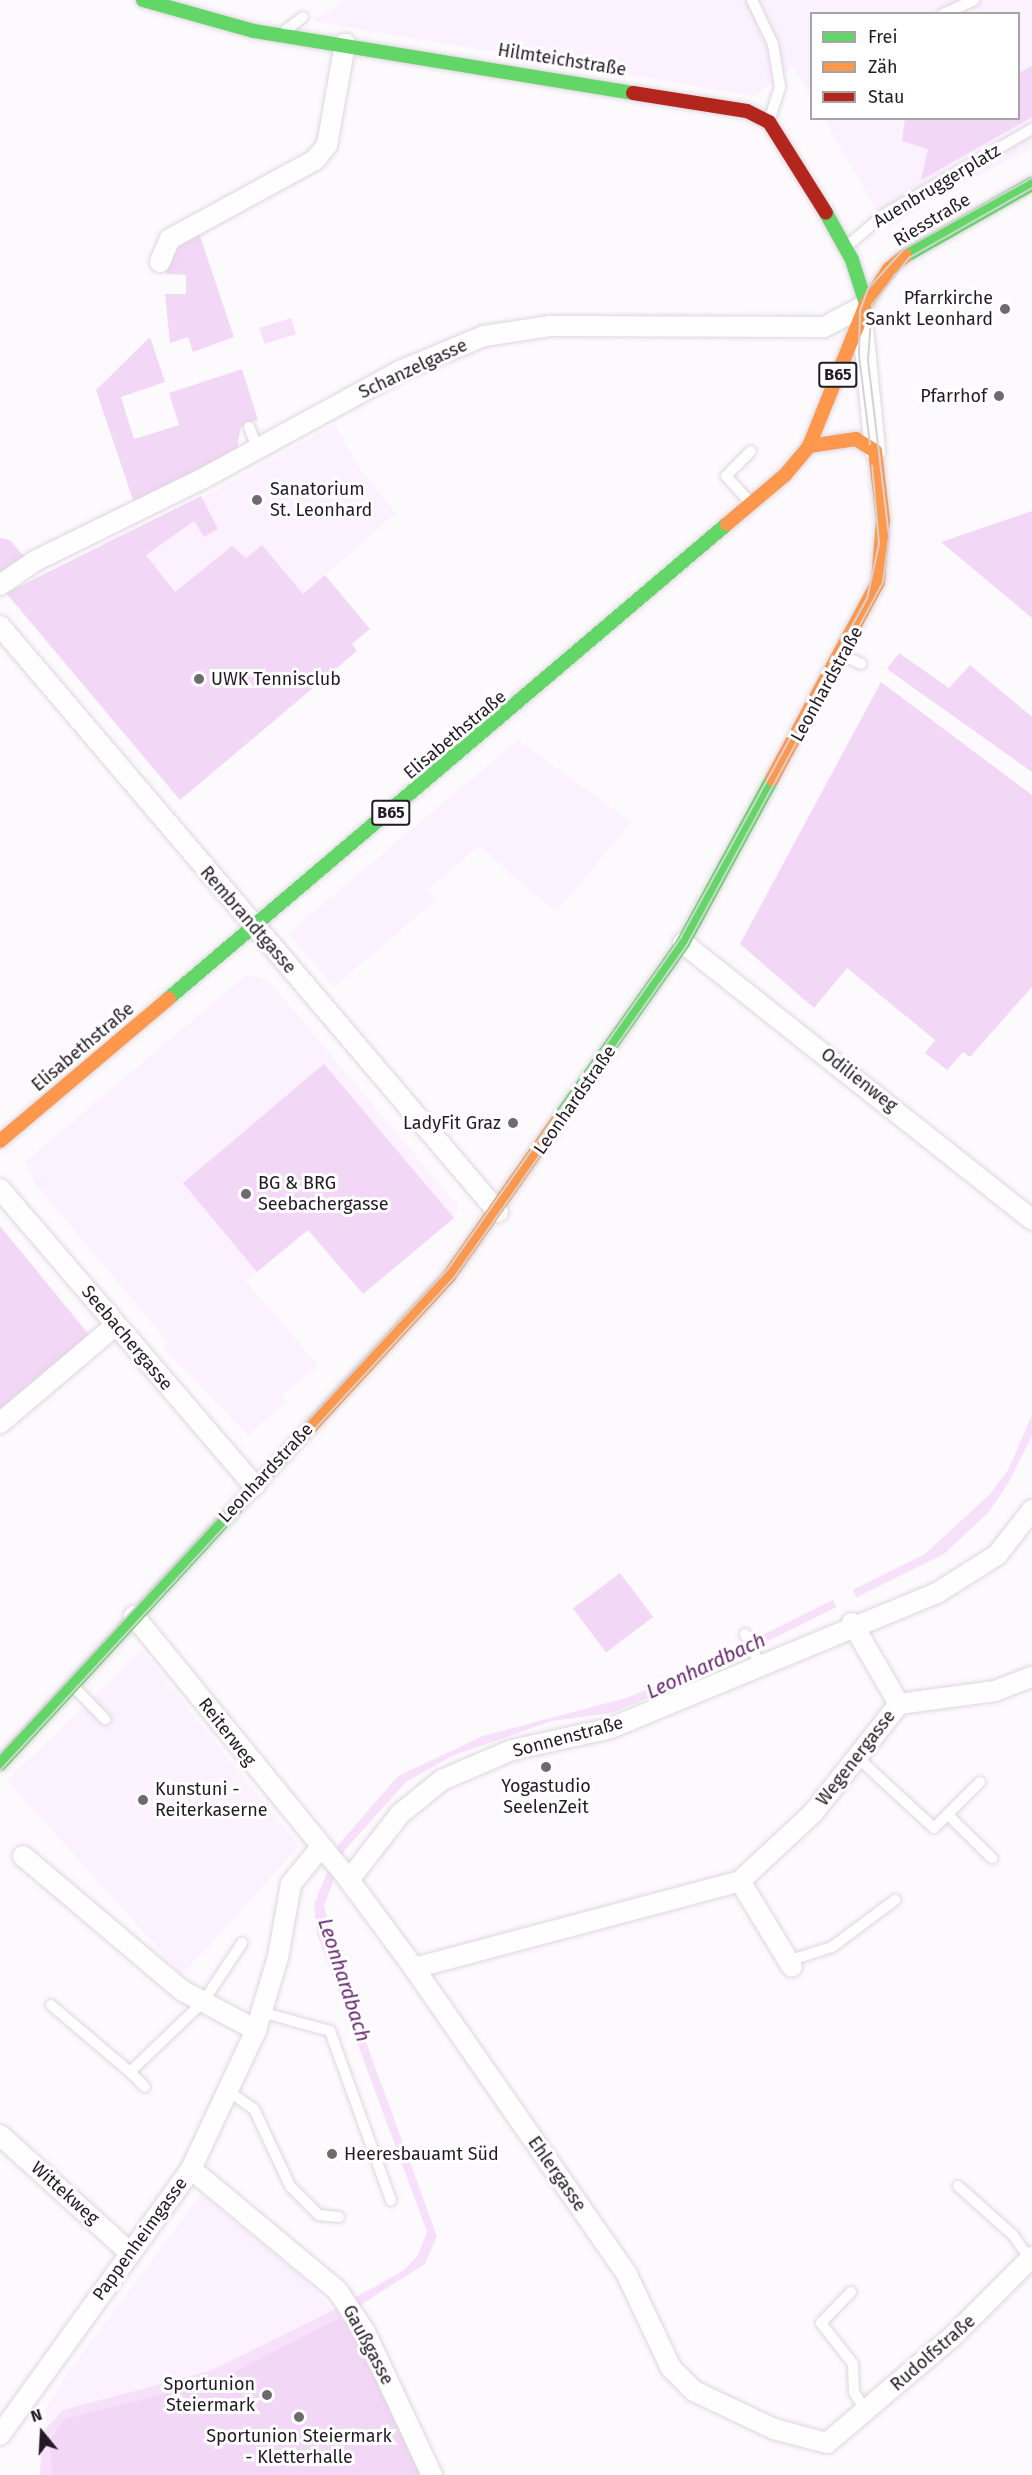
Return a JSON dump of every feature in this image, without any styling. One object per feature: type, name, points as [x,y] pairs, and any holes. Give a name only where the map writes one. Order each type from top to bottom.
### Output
[{"type":"main road","name":"Hilmteichstraße","points":[[143,0],[202,19],[281,34],[730,105],[769,122]]},
{"type":"main road","points":[[769,122],[845,247],[866,304]]},
{"type":"main road","name":"Riesstraße","points":[[866,304],[906,253],[1032,184]]},
{"type":"main road","name":"Elisabethstraße","points":[[0,1141],[254,930],[752,504],[809,446],[866,304]]},
{"type":"main road","points":[[809,446],[856,439],[875,451]]},
{"type":"main road","name":"Leonhardstraße","points":[[0,1764],[71,1683],[423,1306],[498,1212],[683,942],[842,655],[878,582],[883,548],[875,451]]},
{"type":"street","points":[[160,262],[170,239],[315,160],[327,145],[345,44]]},
{"type":"street","name":"Schanzelgasse","points":[[0,585],[35,561],[258,449],[400,371],[484,336],[549,326],[824,327],[866,304]]},
{"type":"street","name":"Leonhardstraße","points":[[866,304],[862,343],[875,451]]},
{"type":"street","name":"Rembrandtgasse","points":[[0,626],[254,930],[498,1212]]},
{"type":"street","name":"Odilienweg","points":[[683,942],[1032,1220]]},
{"type":"street","name":"Seebachergasse","points":[[0,1189],[255,1486]]},
{"type":"street","points":[[0,1424],[116,1324]]},
{"type":"street","name":"Sonnenstraße","points":[[346,1877],[400,1814],[441,1780],[512,1750],[611,1728],[757,1659],[937,1593],[997,1555],[1032,1510]]},
{"type":"street","name":"Reiterweg","points":[[134,1616],[324,1852]]},
{"type":"street","points":[[852,1623],[898,1704]]},
{"type":"street","name":"Wegenergasse","points":[[414,1968],[740,1881],[813,1813],[898,1704],[995,1691],[1032,1677]]},
{"type":"street","name":"Ehlergasse","points":[[324,1852],[346,1877],[414,1968],[627,2275],[671,2368],[694,2391],[754,2420],[803,2440],[828,2442]]},
{"type":"street","name":"Pappenheimgasse","points":[[0,2435],[129,2252],[191,2169],[231,2093],[259,2021],[291,1884],[324,1852]]},
{"type":"street","points":[[23,1856],[183,1991],[203,2002],[259,2021]]},
{"type":"street","points":[[740,1881],[790,1964]]},
{"type":"street","name":"Wittekweg","points":[[0,2135],[129,2252]]},
{"type":"street","name":"Gaußgasse","points":[[191,2169],[336,2290],[357,2318],[432,2475]]},
{"type":"street","name":"Rudolfstraße","points":[[828,2442],[996,2297],[1031,2258]]},
{"type":"lane","points":[[752,0],[773,44],[780,87],[769,122]]},
{"type":"lane","points":[[948,12],[974,0]]},
{"type":"lane","points":[[281,34],[303,17]]},
{"type":"lane","name":"Auenbruggerplatz","points":[[845,247],[883,215],[1032,129]]},
{"type":"lane","points":[[249,427],[258,449]]},
{"type":"lane","points":[[750,451],[726,476],[752,504]]},
{"type":"lane","points":[[842,655],[861,664]]},
{"type":"lane","points":[[745,1634],[757,1659]]},
{"type":"lane","points":[[71,1683],[105,1719]]},
{"type":"lane","points":[[857,1757],[934,1828],[980,1782]]},
{"type":"lane","points":[[948,1815],[992,1858]]},
{"type":"lane","points":[[790,1964],[832,1947],[895,1900]]},
{"type":"lane","points":[[130,2072],[203,2002],[242,1944]]},
{"type":"lane","points":[[51,2005],[145,2087]]},
{"type":"lane","points":[[259,2021],[330,2031],[392,2200]]},
{"type":"lane","points":[[231,2093],[254,2109],[290,2186],[319,2216],[339,2217]]},
{"type":"lane","points":[[958,2186],[1013,2235],[1031,2258]]},
{"type":"lane","points":[[851,2292],[821,2323],[853,2364],[854,2392],[866,2411]]},
{"type":"shaded area","points":[[344,0],[1032,0],[1032,148],[930,201],[888,230],[825,120],[1020,120],[1020,12],[810,12],[810,97],[793,66],[755,96],[312,21]]},
{"type":"shaded area","points":[[1032,66],[1032,117],[921,180],[928,149],[902,141],[905,120],[1020,120],[1020,72]]},
{"type":"shaded area","points":[[199,233],[234,337],[193,352],[188,337],[170,343],[165,294],[186,294],[186,275],[166,274],[167,257],[175,244]]},
{"type":"shaded area","points":[[150,337],[165,382],[121,397],[134,439],[179,425],[169,393],[242,369],[258,420],[241,427],[236,453],[134,503],[96,390]]},
{"type":"shaded area","points":[[335,424],[356,463],[396,513],[303,594],[183,637],[101,544],[209,494]]},
{"type":"shaded area","name":"UWK Tennisclub","points":[[201,496],[218,529],[204,537],[194,521],[146,555],[175,592],[232,546],[246,558],[262,545],[303,594],[325,575],[370,629],[352,644],[357,651],[180,800],[6,593]]},
{"type":"shaded area","points":[[1032,511],[1032,618],[941,542]]},
{"type":"shaded area","points":[[0,538],[10,540],[28,561],[0,581]]},
{"type":"shaded area","points":[[899,653],[949,688],[970,665],[1032,717],[1032,772],[887,669]]},
{"type":"shaded area","points":[[881,682],[1032,795],[1032,987],[970,1057],[963,1052],[947,1070],[925,1053],[935,1040],[847,968],[814,1008],[740,944]]},
{"type":"shaded area","points":[[518,740],[631,822],[556,912],[479,846],[427,890],[436,900],[334,987],[288,933]]},
{"type":"shaded area","name":"BG & BRG Seebachergasse","points":[[246,975],[268,980],[458,1206],[454,1218],[363,1294],[308,1230],[246,1281],[318,1365],[281,1396],[286,1402],[248,1436],[163,1347],[168,1342],[34,1182],[25,1162]]},
{"type":"shaded area","points":[[324,1064],[454,1218],[363,1294],[308,1230],[257,1272],[183,1183]]},
{"type":"shaded area","points":[[0,1226],[91,1337],[0,1412]]},
{"type":"shaded area","points":[[620,1573],[653,1617],[606,1652],[573,1609]]},
{"type":"shaded area","name":"Kunstuni - Reiterkaserne","points":[[142,1651],[299,1846],[182,1975],[7,1780]]},
{"type":"shaded area","points":[[201,2195],[299,2273],[335,2313],[209,2376],[47,2433],[46,2408],[70,2370]]},
{"type":"shaded area","name":"Sportunion Steiermark","points":[[335,2313],[352,2329],[420,2475],[47,2475],[47,2433],[64,2415],[209,2376]]},
{"type":"water","points":[[291,318],[296,334],[264,344],[259,328]]},
{"type":"water","name":"Leonhardbach","points":[[1032,1415],[1032,1436],[1007,1485],[989,1512],[944,1554],[673,1688],[611,1713],[552,1721],[452,1756],[406,1782],[344,1851],[324,1906],[347,1990],[437,2236],[425,2264],[340,2318],[216,2381],[65,2419],[49,2441],[53,2475],[40,2475],[42,2433],[63,2410],[210,2371],[326,2314],[404,2270],[418,2255],[427,2232],[317,1934],[314,1904],[339,1844],[398,1776],[483,1736],[626,1698],[678,1677],[925,1554],[990,1494],[1008,1470]]},
{"type":"pier","points":[[851,1587],[859,1602],[840,1612],[832,1597]]},
{"type":"tram line","points":[[870,445],[859,355],[860,311],[868,289],[904,249],[1032,178]]},
{"type":"tram line","points":[[0,1771],[454,1278],[687,945],[883,582],[889,537],[868,360],[872,305],[909,258],[1032,188]]},
{"type":"tram line","points":[[0,1754],[448,1269],[681,937],[867,599],[879,544],[872,466]]},
{"type":"traffic: fast","points":[[143,0],[254,31],[633,93]]},
{"type":"traffic: fast","points":[[905,256],[1032,184]]},
{"type":"traffic: fast","points":[[826,213],[852,260],[866,304]]},
{"type":"traffic: fast","points":[[169,998],[727,524]]},
{"type":"traffic: fast","points":[[561,1116],[683,943],[772,779]]},
{"type":"traffic: fast","points":[[0,1764],[301,1437]]},
{"type":"traffic: slow","points":[[727,524],[785,475],[809,446],[866,304],[889,269],[905,256]]},
{"type":"traffic: slow","points":[[772,779],[878,582],[883,520],[875,451],[856,439],[809,446]]},
{"type":"traffic: slow","points":[[0,1141],[169,998]]},
{"type":"traffic: slow","points":[[301,1437],[449,1276],[561,1116]]},
{"type":"traffic: jam","points":[[633,93],[747,111],[769,122],[826,213]]},
{"type":"place","name":"Pfarrkirche Sankt Leonhard","points":[[1005,309]]},
{"type":"place","name":"Pfarrhof","points":[[999,396]]},
{"type":"place","name":"Sanatorium St. Leonhard","points":[[257,500]]},
{"type":"place","name":"UWK Tennisclub","points":[[199,679]]},
{"type":"place","name":"LadyFit Graz","points":[[513,1123]]},
{"type":"place","name":"BG & BRG Seebachergasse","points":[[246,1194]]},
{"type":"place","name":"Yogastudio SeelenZeit","points":[[546,1767]]},
{"type":"place","name":"Kunstuni - Reiterkaserne","points":[[143,1800]]},
{"type":"place","name":"Heeresbauamt Süd","points":[[332,2154]]},
{"type":"place","name":"Sportunion Steiermark","points":[[267,2395]]},
{"type":"place","name":"Sportunion Steiermark - Kletterhalle","points":[[299,2417]]}]
